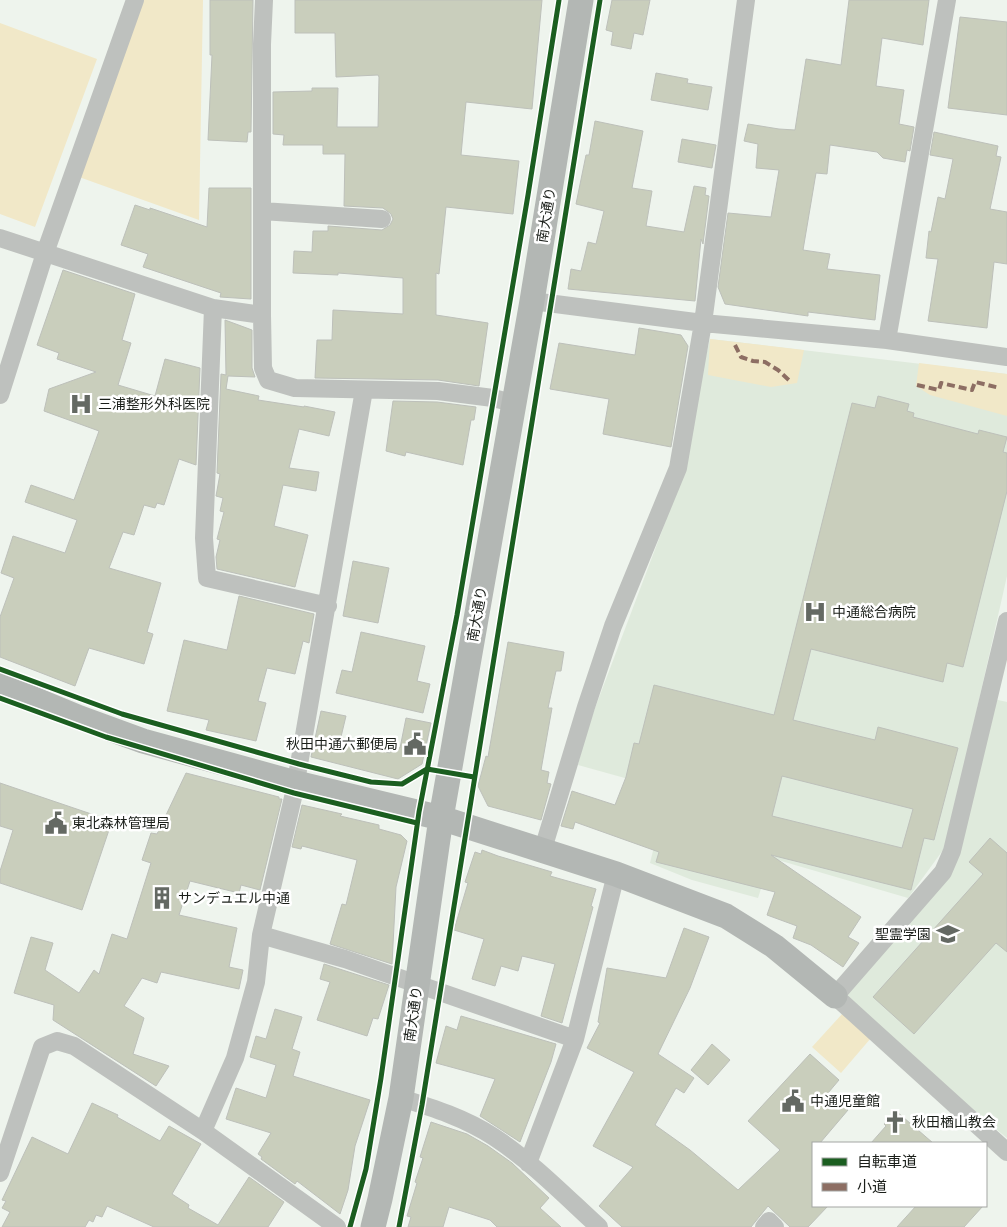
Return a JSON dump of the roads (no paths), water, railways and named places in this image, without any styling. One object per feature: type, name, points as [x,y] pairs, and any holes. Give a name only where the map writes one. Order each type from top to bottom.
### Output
[{"type":"street","points":[[0,395],[45,253],[134,0]]},
{"type":"street","points":[[264,0],[262,44],[262,315],[263,368],[268,380],[295,388],[438,391],[493,398],[514,403]]},
{"type":"street","name":"南大通り","points":[[373,1227],[401,1098],[441,818],[532,301],[581,0]]},
{"type":"street","points":[[543,850],[586,707],[613,626],[678,468],[703,323],[746,0]]},
{"type":"street","points":[[887,340],[947,0]]},
{"type":"street","points":[[262,211],[382,219]]},
{"type":"street","points":[[0,238],[213,308],[262,315]]},
{"type":"street","points":[[532,301],[703,323],[887,340],[1007,357]]},
{"type":"street","points":[[213,308],[204,538],[207,578],[328,606]]},
{"type":"street","points":[[203,1131],[235,1058],[256,982],[261,935],[296,783],[364,390]]},
{"type":"street","points":[[836,996],[942,872],[952,850],[1007,621]]},
{"type":"street","points":[[0,685],[80,718],[143,741],[296,783],[441,818],[616,874],[726,916],[774,946],[836,996],[1007,1152]]},
{"type":"street","points":[[528,1163],[575,1039],[616,874]]},
{"type":"street","points":[[261,935],[345,959],[575,1039]]},
{"type":"street","points":[[0,1173],[4,1151],[42,1047],[57,1041],[74,1046],[203,1131],[337,1227]]},
{"type":"street","points":[[401,1098],[466,1121],[494,1137],[528,1163],[600,1227]]},
{"type":"street","points":[[764,1227],[769,1221],[775,1227]]},
{"type":"place","name":"三浦整形外科医院","points":[[81,404]]},
{"type":"place","name":"中通総合病院","points":[[815,612]]},
{"type":"place","name":"秋田中通六郵便局","points":[[415,744]]},
{"type":"place","name":"東北森林管理局","points":[[56,823]]},
{"type":"place","name":"サンデュエル中通","points":[[162,898]]},
{"type":"place","name":"聖霊学園","points":[[948,934]]},
{"type":"place","name":"中通児童館","points":[[793,1101]]},
{"type":"place","name":"秋田楢山教会","points":[[895,1122]]}]
